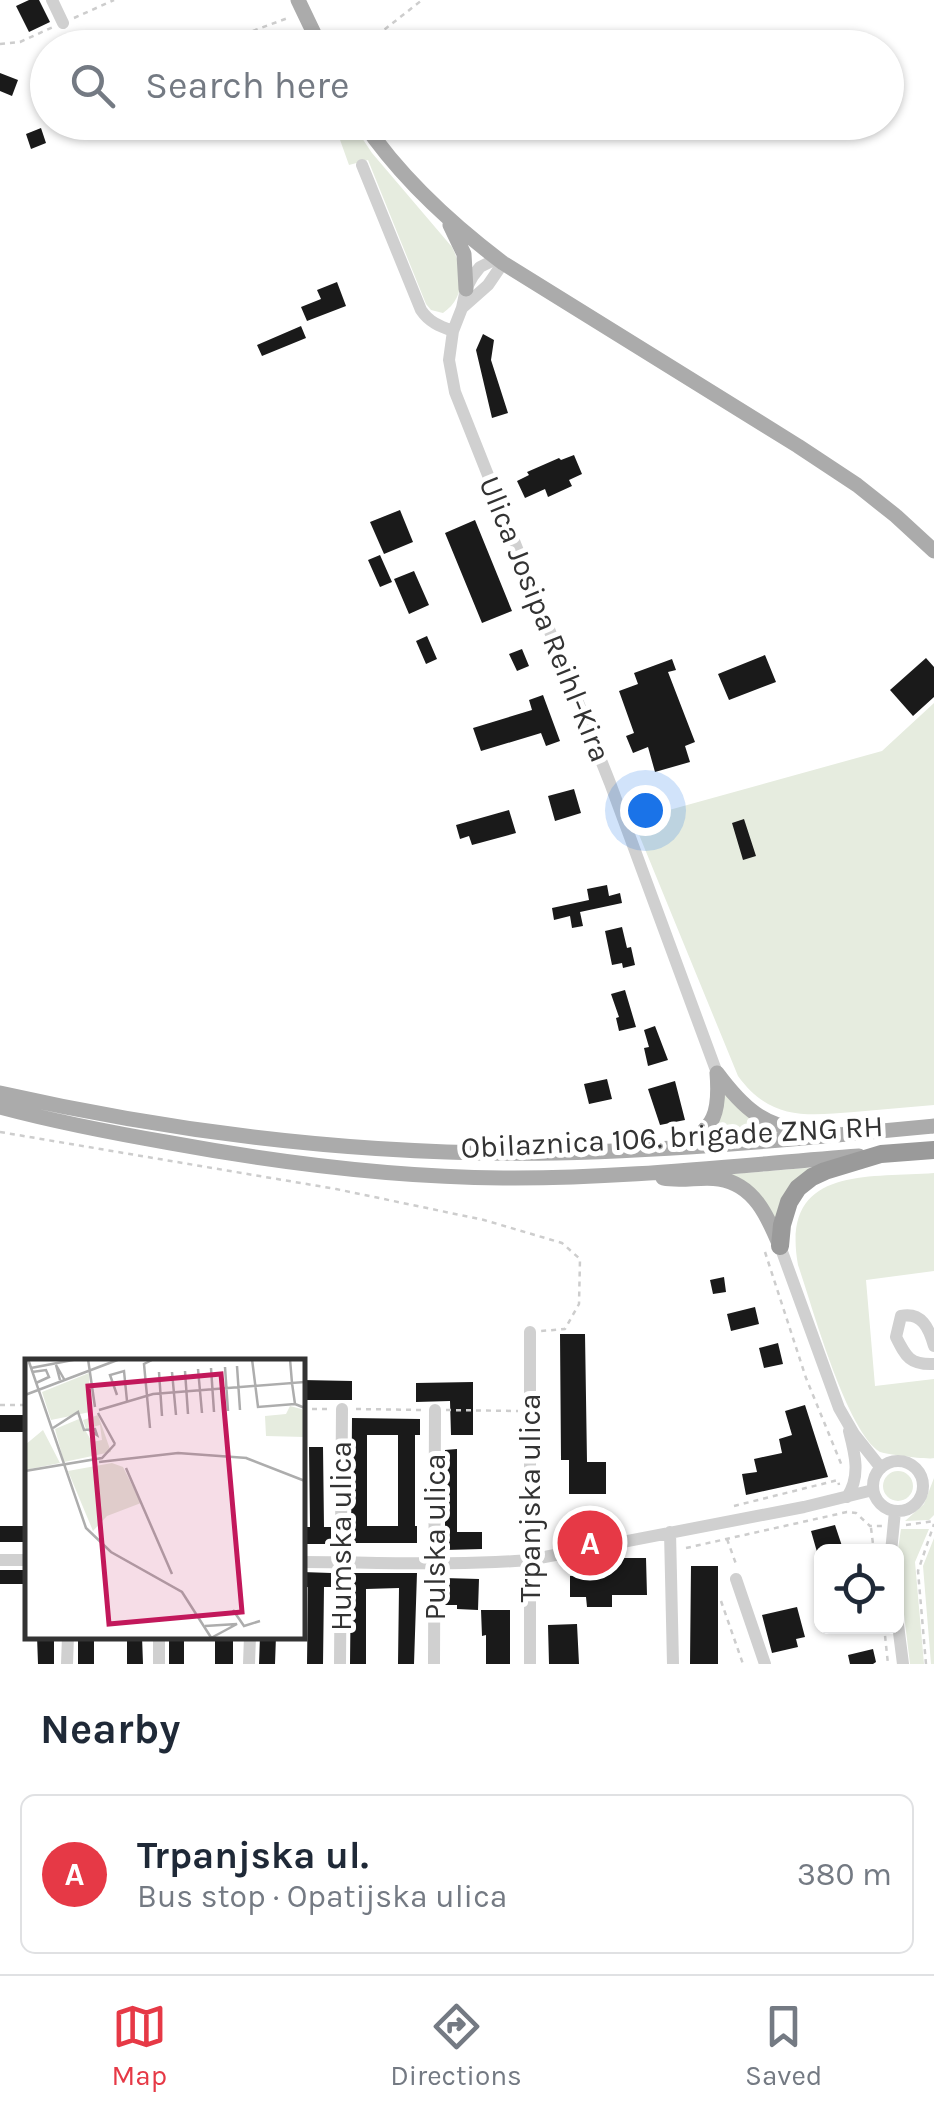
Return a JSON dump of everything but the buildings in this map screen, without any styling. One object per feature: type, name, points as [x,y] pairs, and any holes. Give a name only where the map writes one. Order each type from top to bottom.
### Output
[{"type":"highway","name":"Obilaznica 106. brigade ZNG RH","points":[[881,1154],[934,1150]]},
{"type":"highway","points":[[772,1249],[798,1188],[824,1171],[881,1154]]},
{"type":"main road","points":[[301,6],[312,30]]},
{"type":"main road","points":[[376,140],[443,213],[503,263],[839,473],[876,499],[934,551]]},
{"type":"main road","points":[[443,213],[464,254],[466,289]]},
{"type":"main road","points":[[717,1073],[744,1106],[768,1122],[798,1131],[841,1135]]},
{"type":"main road","points":[[663,1149],[690,1141],[713,1120],[719,1101],[717,1073]]},
{"type":"main road","name":"Obilaznica 106. brigade ZNG RH","points":[[0,1093],[137,1119],[291,1140],[494,1152],[663,1149],[934,1126]]},
{"type":"main road","name":"Obilaznica 106. brigade ZNG RH","points":[[0,1106],[95,1130],[222,1152],[453,1177],[645,1172],[881,1154]]},
{"type":"main road","points":[[645,1172],[670,1179],[722,1179],[736,1184],[768,1216],[772,1249]]},
{"type":"street","points":[[52,0],[63,23]]},
{"type":"street","points":[[362,165],[421,310],[433,323],[453,331]]},
{"type":"street","points":[[494,260],[503,263],[488,285],[462,308],[466,289],[480,268],[494,260]]},
{"type":"street","name":"Ulica Josipa Reihl-Kira","points":[[462,308],[453,331],[449,360],[456,392],[610,783],[717,1073]]},
{"type":"street","points":[[772,1249],[845,1420],[856,1458],[854,1484],[845,1498]]},
{"type":"street","points":[[934,1346],[920,1318],[901,1316],[896,1337],[903,1352],[919,1364],[934,1364]]},
{"type":"street","name":"Trpanjska ulica","points":[[530,1332],[530,1664]]},
{"type":"street","name":"Humska ulica","points":[[340,1664],[342,1409]]},
{"type":"street","name":"Pulska ulica","points":[[434,1664],[435,1410]]},
{"type":"street","points":[[845,1420],[881,1468]]},
{"type":"street","points":[[904,1461],[926,1470],[921,1497],[910,1508],[895,1511],[878,1502],[873,1490],[881,1468],[890,1462],[904,1461]]},
{"type":"street","points":[[305,1562],[486,1564],[529,1560],[873,1490]]},
{"type":"street","points":[[892,1544],[895,1511]]},
{"type":"street","points":[[670,1532],[673,1664]]},
{"type":"street","points":[[736,1579],[765,1664]]},
{"type":"street","points":[[899,1634],[903,1664]]},
{"type":"street","points":[[67,1664],[68,1639]]},
{"type":"street","points":[[249,1664],[250,1639]]},
{"type":"path","points":[[385,30],[422,0]]},
{"type":"path","points":[[247,30],[301,6]]},
{"type":"path","points":[[0,1132],[336,1188],[484,1220],[562,1243],[580,1258],[579,1304],[565,1329],[530,1332]]},
{"type":"path","points":[[772,1249],[806,1378],[842,1476],[845,1498]]},
{"type":"path","points":[[305,1409],[529,1412]]},
{"type":"path","points":[[726,1508],[842,1476]]},
{"type":"path","points":[[926,1664],[918,1571],[934,1524]]},
{"type":"path","points":[[870,1526],[873,1544]]},
{"type":"path","points":[[727,1540],[739,1573],[736,1579]]},
{"type":"path","points":[[720,1602],[743,1664]]},
{"type":"path","points":[[885,1634],[888,1664]]},
{"type":"shaded area","points":[[340,140],[363,140],[452,247],[461,283],[456,299],[443,313],[426,304],[368,160],[349,165]]},
{"type":"shaded area","points":[[934,703],[934,1105],[820,1114],[776,1108],[763,1101],[738,1076],[633,820],[882,751]]},
{"type":"shaded area","points":[[724,1092],[778,1130],[779,1134],[701,1140]]},
{"type":"shaded area","points":[[819,1167],[778,1222],[729,1176],[732,1174]]},
{"type":"shaded area","points":[[934,1173],[934,1271],[866,1280],[875,1386],[934,1379],[934,1458],[930,1458],[880,1452],[855,1420],[831,1366],[798,1265],[796,1233],[802,1210],[815,1194],[834,1184],[856,1178]]},
{"type":"shaded area","points":[[898,1471],[908,1476],[913,1486],[908,1496],[898,1501],[888,1496],[883,1486],[888,1476]]},
{"type":"shaded area","points":[[934,1478],[934,1515],[929,1520],[905,1521],[924,1504]]},
{"type":"shaded area","points":[[901,1529],[929,1529],[915,1562],[924,1664],[910,1664],[904,1614],[904,1544],[899,1544]]},
{"type":"shaded area","points":[[934,1538],[934,1664],[931,1664],[923,1566]]},
{"type":"place","name":"Trpanjska ul.","points":[[590,1543]]}]
